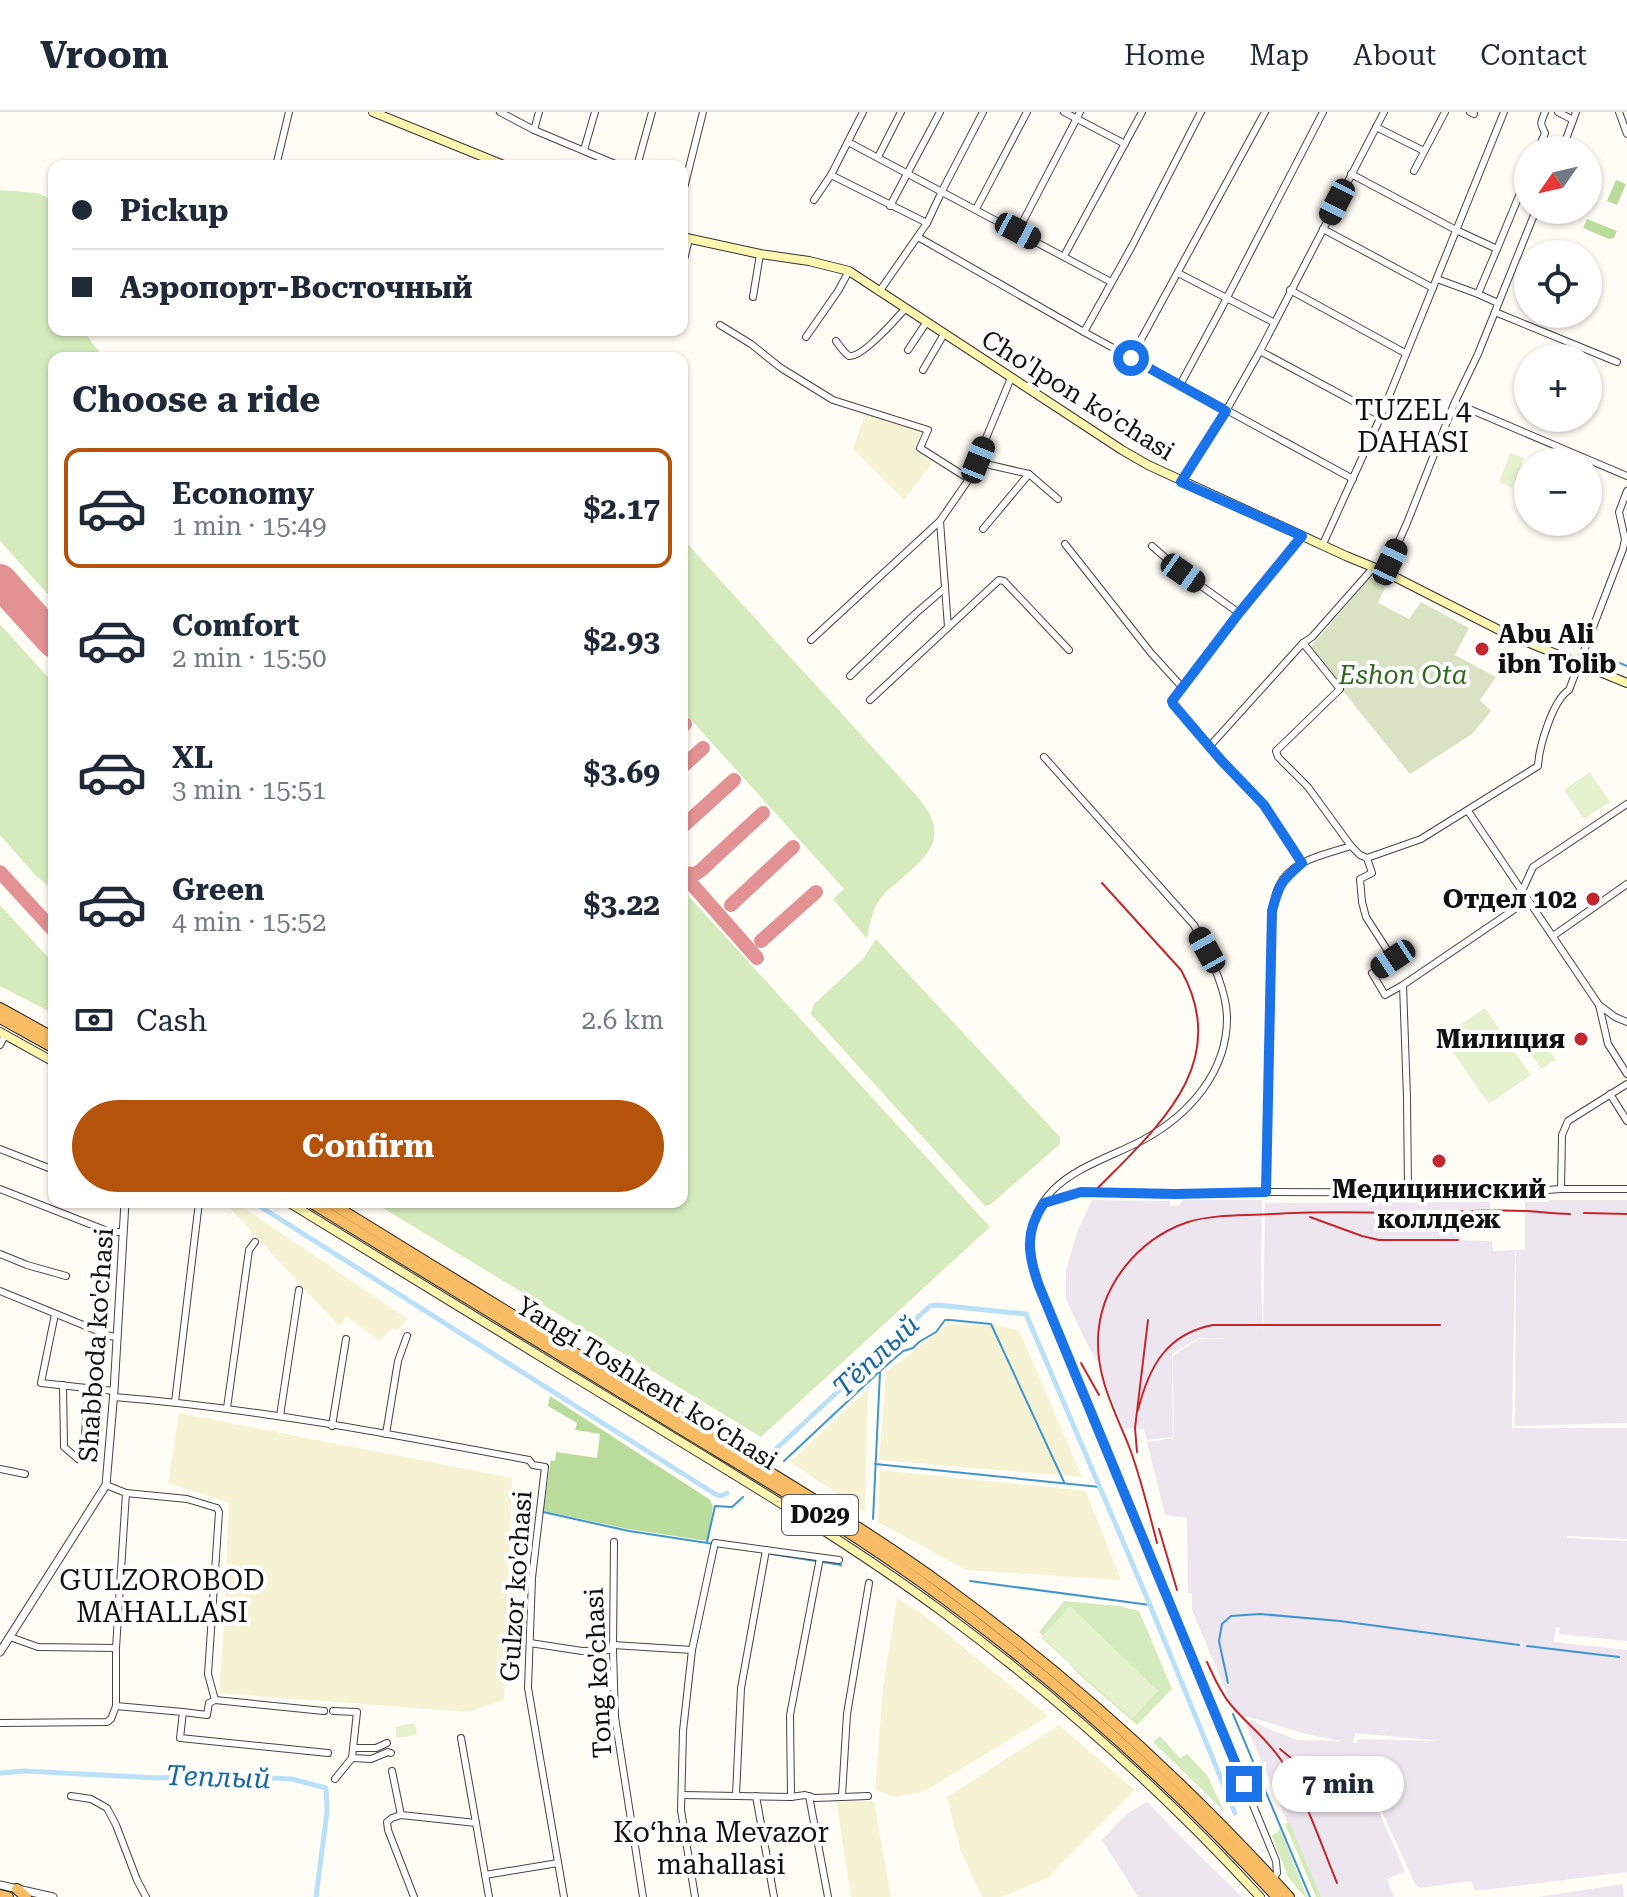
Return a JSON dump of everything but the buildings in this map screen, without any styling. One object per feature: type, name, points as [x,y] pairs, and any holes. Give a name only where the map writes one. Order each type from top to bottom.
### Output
[{"type":"highway","points":[[0,1008],[48,1035]]},
{"type":"highway","points":[[0,1018],[48,1045]]},
{"type":"highway","name":"Yangi Toshkent ko‘chasi","points":[[320,1208],[818,1513],[922,1582],[1009,1648],[1119,1740],[1277,1897]]},
{"type":"highway","name":"Yangi Toshkent ko‘chasi","points":[[339,1208],[823,1505],[941,1584],[1044,1663],[1115,1725],[1184,1788],[1289,1897]]},
{"type":"highway","points":[[0,1895],[8,1897]]},
{"type":"main road","points":[[373,112],[491,160]]},
{"type":"main road","name":"Cho'lpon ko'chasi","points":[[688,238],[849,271],[1122,450],[1181,482],[1385,572],[1505,633],[1627,683]]},
{"type":"main road","points":[[2,1033],[48,1059]]},
{"type":"main road","points":[[298,1208],[829,1534],[941,1611],[1124,1762],[1183,1817],[1260,1897]]},
{"type":"street","points":[[277,160],[289,112]]},
{"type":"street","points":[[500,112],[534,130],[606,160]]},
{"type":"street","points":[[534,130],[539,112]]},
{"type":"street","points":[[584,150],[595,112]]},
{"type":"street","points":[[639,160],[652,112]]},
{"type":"street","points":[[688,172],[703,112]]},
{"type":"street","points":[[814,200],[831,175],[863,112]]},
{"type":"street","points":[[878,157],[901,112]]},
{"type":"street","points":[[890,206],[940,112]]},
{"type":"street","points":[[879,292],[927,223],[983,112]]},
{"type":"street","points":[[976,209],[1027,112]]},
{"type":"street","points":[[1064,112],[1078,115],[1125,144]]},
{"type":"street","points":[[1064,256],[1142,112]]},
{"type":"street","points":[[1084,332],[1201,112]]},
{"type":"street","points":[[1131,358],[1265,112]]},
{"type":"street","points":[[1180,385],[1323,112]]},
{"type":"street","points":[[1181,482],[1260,351],[1384,112]]},
{"type":"street","points":[[1414,171],[1445,112]]},
{"type":"street","points":[[1323,544],[1381,416],[1504,112]]},
{"type":"street","points":[[1544,136],[1541,123],[1545,112]]},
{"type":"street","points":[[1558,112],[1573,120]]},
{"type":"street","points":[[1567,136],[1576,112]]},
{"type":"street","points":[[1619,112],[1625,121],[1627,134]]},
{"type":"street","points":[[1018,231],[1078,115]]},
{"type":"street","points":[[1376,127],[1424,151]]},
{"type":"street","points":[[848,142],[1111,282]]},
{"type":"street","points":[[1351,174],[1497,249]]},
{"type":"street","points":[[831,175],[927,223]]},
{"type":"street","points":[[1478,294],[1514,208]]},
{"type":"street","points":[[1385,572],[1530,224]]},
{"type":"street","points":[[1323,229],[1433,288]]},
{"type":"street","points":[[918,237],[1353,479]]},
{"type":"street","points":[[753,297],[760,254]]},
{"type":"street","points":[[806,337],[849,271]]},
{"type":"street","points":[[1178,273],[1273,322]]},
{"type":"street","points":[[1437,279],[1498,303]]},
{"type":"street","points":[[1290,290],[1405,353]]},
{"type":"street","points":[[836,341],[847,355],[857,354],[905,309]]},
{"type":"street","points":[[1495,312],[1617,362]]},
{"type":"street","points":[[908,350],[926,323]]},
{"type":"street","points":[[720,325],[833,400],[928,430],[920,448],[969,479]]},
{"type":"street","points":[[923,370],[944,334]]},
{"type":"street","points":[[1260,351],[1381,416]]},
{"type":"street","points":[[811,640],[940,521],[969,479],[1011,378]]},
{"type":"street","points":[[1455,403],[1627,476]]},
{"type":"street","points":[[978,460],[1029,474],[1058,499]]},
{"type":"street","points":[[983,529],[1029,474]]},
{"type":"street","points":[[1303,643],[1340,689],[1276,751],[1278,757],[1308,787],[1360,855],[1367,858],[1421,839],[1538,766],[1542,742],[1561,695],[1569,690],[1623,549],[1626,539],[1619,512],[1627,491]]},
{"type":"street","points":[[940,521],[948,627]]},
{"type":"street","points":[[1302,536],[1172,701],[1209,747],[1264,805],[1302,863]]},
{"type":"street","points":[[1065,544],[1151,653],[1182,687]]},
{"type":"street","points":[[1152,546],[1183,573],[1239,613]]},
{"type":"street","points":[[1209,747],[1374,567]]},
{"type":"street","points":[[870,700],[999,580],[1004,581],[1069,650]]},
{"type":"street","points":[[850,676],[945,588]]},
{"type":"street","points":[[1044,757],[1194,925],[1207,950],[1227,1014],[1224,1045],[1216,1071],[1197,1098],[1168,1124],[1078,1172],[1053,1191],[1032,1225],[1029,1242],[1031,1264],[1039,1286],[1276,1861],[1277,1873],[1273,1879]]},
{"type":"street","points":[[1522,891],[1533,867],[1627,804]]},
{"type":"street","points":[[1468,811],[1599,1005],[1627,1022]]},
{"type":"street","points":[[1266,1192],[1272,911],[1284,878],[1302,863],[1351,846]]},
{"type":"street","points":[[1367,858],[1372,873],[1360,879],[1362,902],[1366,917],[1393,959],[1372,973],[1385,995],[1528,900]]},
{"type":"street","points":[[1553,936],[1627,884]]},
{"type":"street","points":[[1403,985],[1408,1191]]},
{"type":"street","points":[[1599,1005],[1608,1044],[1627,1074]]},
{"type":"street","points":[[0,1045],[2,1033]]},
{"type":"street","points":[[1561,1189],[1564,1127],[1568,1121],[1627,1084]]},
{"type":"street","points":[[1610,1094],[1627,1121]]},
{"type":"street","points":[[0,1149],[48,1168]]},
{"type":"street","points":[[0,1189],[48,1208]]},
{"type":"street","points":[[1044,1203],[1081,1192],[1508,1193],[1627,1189]]},
{"type":"street","points":[[49,1208],[110,1232],[123,1232]]},
{"type":"street","name":"Shabboda ko'chasi","points":[[0,1652],[106,1485],[125,1208]]},
{"type":"street","points":[[175,1402],[198,1208]]},
{"type":"street","points":[[227,1408],[249,1250],[255,1242]]},
{"type":"street","points":[[0,1254],[66,1276]]},
{"type":"street","points":[[280,1416],[299,1290]]},
{"type":"street","points":[[0,1291],[117,1337]]},
{"type":"street","points":[[55,1314],[41,1383],[227,1408],[386,1434],[398,1361],[407,1336]]},
{"type":"street","points":[[332,1426],[346,1339]]},
{"type":"street","points":[[63,1385],[64,1447],[78,1459],[84,1445],[89,1388]]},
{"type":"street","name":"Gulzor ko'chasi","points":[[386,1434],[529,1460],[533,1465],[545,1467],[532,1578],[528,1673],[530,1702],[564,1897]]},
{"type":"street","points":[[0,1469],[25,1474]]},
{"type":"street","points":[[106,1485],[126,1493],[187,1499],[217,1508],[208,1674],[215,1700]]},
{"type":"street","points":[[0,1723],[107,1722],[111,1719],[116,1706],[116,1648],[126,1493]]},
{"type":"street","name":"Tong ko'chasi","points":[[614,1542],[615,1717],[643,1897]]},
{"type":"street","points":[[695,1897],[681,1810],[683,1731],[692,1650],[714,1545],[819,1561],[839,1560]]},
{"type":"street","points":[[736,1795],[741,1688],[766,1553]]},
{"type":"street","points":[[791,1797],[790,1715],[819,1561]]},
{"type":"street","points":[[842,1796],[847,1714],[869,1583]]},
{"type":"street","points":[[10,1637],[38,1647],[116,1648]]},
{"type":"street","points":[[530,1643],[582,1651],[613,1648],[692,1650]]},
{"type":"street","points":[[116,1706],[208,1715],[209,1703],[215,1700],[324,1711]]},
{"type":"street","points":[[333,1711],[357,1712],[352,1758],[335,1779]]},
{"type":"street","points":[[183,1712],[180,1738],[328,1753]]},
{"type":"street","points":[[461,1738],[489,1897]]},
{"type":"street","points":[[354,1748],[374,1749],[387,1743]]},
{"type":"street","points":[[352,1758],[371,1759],[391,1753]]},
{"type":"street","points":[[392,1771],[401,1815]]},
{"type":"street","points":[[683,1795],[868,1796]]},
{"type":"street","points":[[71,1796],[91,1799],[107,1808],[146,1897]]},
{"type":"street","points":[[756,1796],[774,1897]]},
{"type":"street","points":[[809,1796],[828,1897]]},
{"type":"street","points":[[414,1897],[387,1822],[401,1815],[476,1823]]},
{"type":"street","points":[[485,1875],[558,1863]]},
{"type":"street","points":[[0,1885],[21,1893],[53,1897]]},
{"type":"shaded area","points":[[865,414],[923,431],[914,449],[932,463],[904,500],[853,449]]},
{"type":"shaded area","points":[[1092,1200],[1170,1201],[1170,1205],[1179,1206],[1183,1200],[1262,1200],[1263,1339],[1265,1203],[1490,1202],[1490,1213],[1461,1214],[1461,1240],[1492,1241],[1493,1251],[1515,1250],[1512,1428],[1627,1428],[1627,1539],[1567,1538],[1627,1541],[1627,1641],[1559,1634],[1560,1628],[1556,1627],[1554,1642],[1627,1650],[1627,1872],[1484,1890],[1475,1890],[1471,1881],[1420,1888],[1415,1884],[1383,1814],[1383,1802],[1375,1803],[1405,1871],[1387,1879],[1394,1897],[1319,1897],[1246,1725],[1251,1719],[1297,1740],[1341,1741],[1235,1713],[1192,1610],[1192,1593],[1188,1593],[1187,1518],[1165,1515],[1147,1442],[1174,1438],[1173,1356],[1199,1339],[1230,1338],[1198,1338],[1172,1354],[1173,1437],[1147,1440],[1144,1429],[1124,1428],[1103,1378],[1099,1360],[1096,1360],[1066,1300],[1066,1270],[1077,1232]],"holes":[[[1356,1733],[1441,1741],[1357,1739],[1357,1743],[1353,1743]]]},
{"type":"shaded area","points":[[1525,1200],[1627,1200],[1627,1423],[1515,1426],[1516,1250],[1525,1249]]},
{"type":"shaded area","points":[[230,1208],[244,1208],[408,1319],[398,1330],[392,1328],[380,1341],[347,1317],[339,1326]]},
{"type":"shaded area","points":[[949,1324],[1019,1330],[1082,1477],[879,1460],[886,1372]]},
{"type":"shaded area","points":[[868,1389],[865,1512],[790,1462]]},
{"type":"shaded area","points":[[179,1413],[512,1478],[504,1700],[468,1712],[219,1693],[229,1503],[168,1483]]},
{"type":"shaded area","points":[[880,1470],[1086,1491],[1121,1580],[966,1570],[878,1522]]},
{"type":"shaded area","points":[[897,1598],[920,1612],[1048,1716],[925,1791],[895,1797],[875,1790],[883,1687]]},
{"type":"shaded area","points":[[1059,1725],[1135,1790],[1047,1878],[1002,1897],[982,1897],[960,1849],[947,1797]]},
{"type":"shaded area","points":[[836,1800],[874,1801],[891,1897],[851,1897]]},
{"type":"shaded area","points":[[1147,1802],[1242,1897],[1138,1897],[1102,1840],[1128,1813]]},
{"type":"shaded area","points":[[1623,1884],[1624,1897],[1538,1897]]},
{"type":"green space","points":[[1616,180],[1626,184],[1617,205],[1607,201]]},
{"type":"green space","points":[[0,190],[38,193],[48,198],[48,336],[88,336],[100,352],[48,352],[48,594],[0,541]]},
{"type":"green space","points":[[1585,224],[1600,224],[1617,231],[1614,238],[1609,239],[1583,228]]},
{"type":"green space","points":[[1510,453],[1514,454],[1512,488],[1499,482]]},
{"type":"green space","points":[[688,545],[915,794],[932,820],[935,831],[929,851],[878,902],[867,939],[833,899],[844,889],[688,717]]},
{"type":"green space","name":"Eshon Ota","points":[[1370,577],[1386,585],[1378,603],[1409,619],[1421,602],[1469,628],[1455,655],[1496,677],[1480,700],[1491,711],[1472,734],[1410,774],[1309,649]]},
{"type":"green space","points":[[0,624],[48,677],[48,885],[0,835]]},
{"type":"green space","points":[[1590,772],[1610,802],[1584,819],[1564,790]]},
{"type":"green space","points":[[688,896],[990,1227],[761,1437],[383,1208],[688,1208]]},
{"type":"green space","points":[[0,905],[48,957],[48,1011],[0,986]]},
{"type":"green space","points":[[876,939],[1060,1137],[1060,1144],[991,1204],[985,1206],[811,1014],[814,1004],[863,959]]},
{"type":"green space","points":[[1485,1008],[1531,1075],[1489,1104],[1442,1037]]},
{"type":"green space","points":[[1538,1032],[1556,1060],[1541,1069],[1523,1042]]},
{"type":"green space","points":[[550,1396],[709,1499],[713,1506],[708,1541],[628,1529],[543,1511],[551,1460],[555,1461],[556,1452],[597,1458],[600,1434],[575,1430],[577,1423],[548,1406]]},
{"type":"green space","points":[[1064,1601],[1139,1611],[1172,1689],[1137,1725],[1083,1678],[1039,1632]]},
{"type":"green space","points":[[1070,1606],[1158,1691],[1132,1719],[1041,1638]]},
{"type":"green space","points":[[415,1723],[417,1735],[397,1738],[395,1727]]},
{"type":"green space","points":[[1160,1736],[1180,1758],[1187,1754],[1207,1775],[1224,1811],[1153,1742]]},
{"type":"green space","points":[[1289,1822],[1321,1897],[1316,1897],[1285,1824]]},
{"type":"green space","points":[[1280,1829],[1307,1897],[1288,1877],[1272,1836]]},
{"type":"waterway","points":[[1589,650],[1627,666]]},
{"type":"waterway","name":"Тёплый","points":[[262,1208],[715,1494],[720,1496],[727,1493]]},
{"type":"waterway","name":"Тёплый","points":[[777,1448],[930,1306],[1026,1314],[1235,1813]]},
{"type":"waterway","points":[[784,1461],[903,1351],[913,1348],[936,1332],[945,1320],[950,1320],[991,1324],[1064,1482]]},
{"type":"waterway","points":[[873,1519],[880,1372]]},
{"type":"waterway","points":[[875,1464],[1100,1487]]},
{"type":"waterway","points":[[707,1542],[715,1506],[732,1507],[743,1497]]},
{"type":"waterway","points":[[543,1512],[629,1531],[714,1544]]},
{"type":"waterway","points":[[771,1554],[816,1561]]},
{"type":"waterway","points":[[823,1562],[841,1565]]},
{"type":"waterway","points":[[970,1581],[1150,1605]]},
{"type":"waterway","points":[[1228,1683],[1219,1641],[1222,1624],[1231,1616],[1260,1614],[1340,1621],[1519,1645]]},
{"type":"waterway","points":[[1527,1646],[1619,1657]]},
{"type":"waterway","points":[[1233,1714],[1310,1897]]},
{"type":"waterway","name":"Теплый","points":[[0,1773],[25,1771],[158,1778],[202,1775],[292,1779],[326,1788],[327,1812],[316,1897]]},
{"type":"taxiway","points":[[688,762],[703,748]]},
{"type":"taxiway","points":[[688,822],[734,780]]},
{"type":"taxiway","points":[[688,873],[700,871],[763,813]]},
{"type":"taxiway","points":[[731,905],[793,847]]},
{"type":"taxiway","points":[[0,872],[48,924]]},
{"type":"taxiway","points":[[688,880],[757,958]]},
{"type":"taxiway","points":[[761,941],[816,892]]},
{"type":"runway","points":[[0,581],[48,634]]},
{"type":"railway","points":[[1094,1192],[1141,1144],[1180,1093],[1193,1065],[1198,1036],[1195,1004],[1181,970],[1102,883]]},
{"type":"railway","points":[[1157,1543],[1134,1460],[1104,1383],[1098,1340],[1105,1301],[1114,1283],[1125,1267],[1153,1240],[1188,1222],[1230,1216],[1495,1210],[1570,1214]]},
{"type":"railway","points":[[1584,1213],[1627,1214]]},
{"type":"railway","points":[[1310,1217],[1379,1240],[1458,1240]]},
{"type":"railway","points":[[1137,1452],[1135,1428],[1148,1320]]},
{"type":"railway","points":[[1138,1410],[1148,1380],[1162,1355],[1183,1336],[1197,1329],[1213,1325],[1440,1325]]},
{"type":"railway","points":[[1081,1363],[1099,1395]]},
{"type":"railway","points":[[1159,1529],[1177,1590]]},
{"type":"railway","points":[[1207,1662],[1227,1700],[1270,1745],[1290,1774],[1337,1883]]},
{"type":"railway","points":[[1280,1749],[1315,1778]]},
{"type":"place","name":"Abu Ali ibn Tolib","points":[[1482,649]]},
{"type":"place","name":"Отдел 102","points":[[1593,899]]},
{"type":"place","name":"Милиция","points":[[1581,1039]]},
{"type":"place","name":"Медициниский коллдеж","points":[[1439,1161]]},
{"type":"district","name":"TUZEL 4 DAHASI","points":[[1413,426]]},
{"type":"district","name":"GULZOROBOD MAHALLASI","points":[[162,1596]]},
{"type":"district","name":"Koʻhna Mevazor mahallasi","points":[[721,1848]]},
{"type":"route","points":[[1131,358],[1226,411],[1181,482],[1302,536],[1172,701],[1209,747],[1264,805],[1302,863],[1284,878],[1272,911],[1266,1192],[1068,1194],[1044,1203],[1032,1225],[1029,1242],[1031,1264],[1039,1286],[1244,1784]]}]
